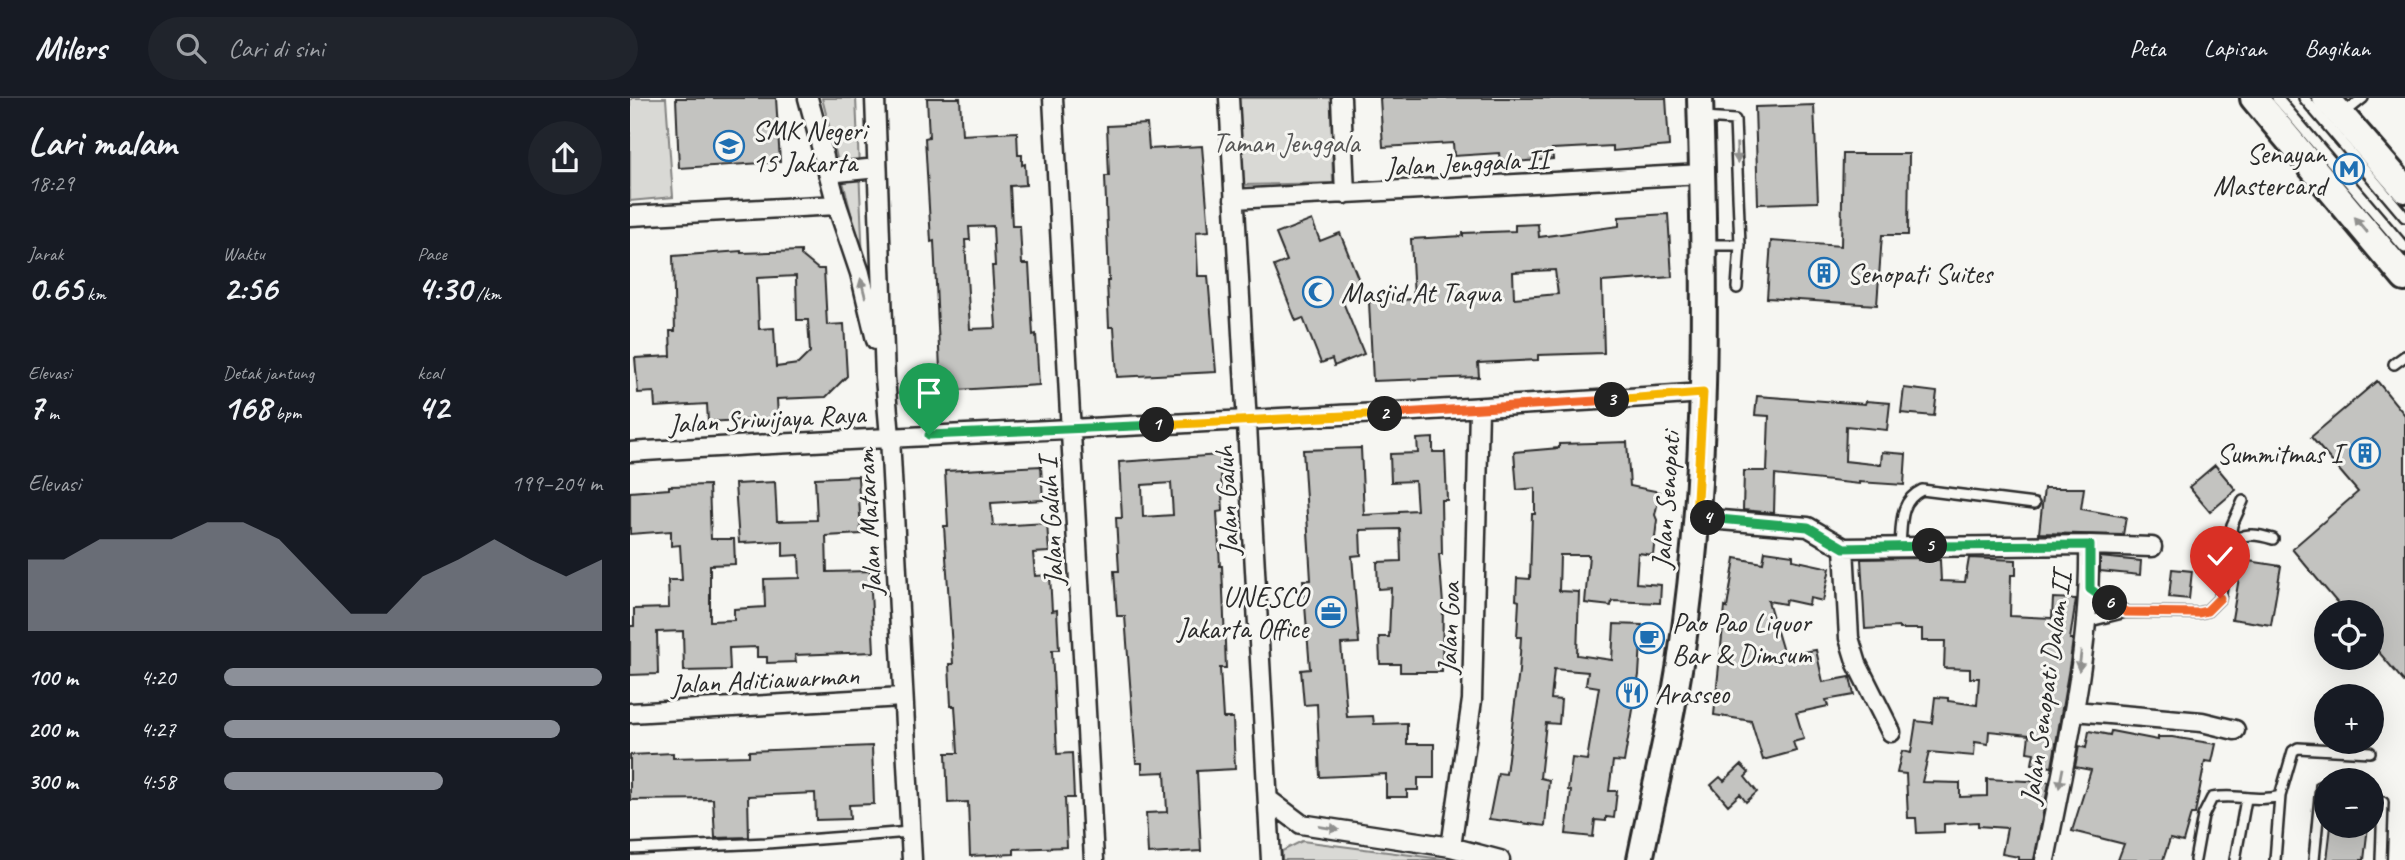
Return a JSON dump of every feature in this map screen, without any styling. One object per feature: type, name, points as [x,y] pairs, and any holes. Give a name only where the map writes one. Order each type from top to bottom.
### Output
[{"type":"main road","points":[[2253,98],[2405,278]]},
{"type":"main road","points":[[2333,107],[2404,185]]},
{"type":"main road","name":"Jalan Senopati","points":[[1640,860],[1680,663],[1696,517],[1703,393],[1700,108]]},
{"type":"street","points":[[808,98],[837,205],[860,273],[885,378]]},
{"type":"street","name":"Jalan Mataram","points":[[875,98],[885,378],[891,437],[912,860]]},
{"type":"street","name":"Jalan Galuh I","points":[[1053,98],[1094,860]]},
{"type":"street","name":"Jalan Galuh","points":[[1229,98],[1272,856]]},
{"type":"street","points":[[1341,98],[1345,194]]},
{"type":"street","points":[[828,173],[877,168]]},
{"type":"street","name":"Jalan Jenggala II","points":[[1234,199],[1702,174]]},
{"type":"street","points":[[630,216],[837,205]]},
{"type":"street","name":"Jalan Sriwijaya Raya","points":[[630,452],[1479,409],[1703,393]]},
{"type":"street","name":"Jalan Goa","points":[[1451,847],[1472,700],[1479,409]]},
{"type":"street","points":[[1696,517],[1808,527],[1844,548],[1849,638],[1857,664],[1891,732]]},
{"type":"street","points":[[2090,545],[2152,547]]},
{"type":"street","name":"Jalan Senopati Dalam II","points":[[1844,548],[2090,545],[2090,589],[2074,711],[2045,860]]},
{"type":"street","name":"Jalan Aditiawarman","points":[[630,713],[902,697]]},
{"type":"street","points":[[2074,711],[2202,722],[2235,730]]},
{"type":"street","points":[[1269,800],[1301,824]]},
{"type":"street","points":[[1272,856],[1282,831],[1301,824],[1451,847],[1492,859]]},
{"type":"lane","points":[[2277,98],[2405,248]]},
{"type":"lane","points":[[2304,98],[2405,217]]},
{"type":"lane","points":[[2333,107],[2363,98]]},
{"type":"lane","points":[[1700,108],[1735,120],[1740,245],[1737,288]]},
{"type":"lane","points":[[1702,245],[1740,245]]},
{"type":"lane","points":[[2394,365],[2405,356]]},
{"type":"lane","points":[[1900,547],[1905,504],[1912,494],[1922,489],[2034,504]]},
{"type":"lane","points":[[2086,622],[2126,612],[2207,611],[2220,598],[2232,525],[2243,501]]},
{"type":"lane","points":[[2228,543],[2239,536],[2252,533],[2273,539]]},
{"type":"lane","points":[[2090,589],[2126,612]]},
{"type":"lane","points":[[2275,860],[2280,796],[2293,751],[2298,748],[2314,749]]},
{"type":"lane","points":[[2185,860],[2196,857],[2203,816],[2212,798],[2228,795],[2268,800],[2280,796]]},
{"type":"lane","points":[[2235,860],[2246,799]]},
{"type":"lane","points":[[630,849],[767,843],[910,832]]},
{"type":"lane","points":[[2314,860],[2316,838]]},
{"type":"lane","points":[[2381,860],[2382,838]]},
{"type":"green space","points":[[666,98],[673,197],[630,201],[630,100]]},
{"type":"green space","points":[[822,98],[856,98],[863,261]]},
{"type":"green space","name":"Taman Jenggala","points":[[1239,98],[1331,98],[1333,183],[1241,185]]},
{"type":"green space","points":[[1302,841],[1450,860],[1282,860],[1282,851]]},
{"type":"building","name":"SMK Negeri 15 Jakarta","points":[[676,98],[776,98],[780,162],[679,168]]},
{"type":"building","points":[[927,98],[960,98],[962,135],[1017,132],[1018,155],[1022,155],[1022,165],[1025,164],[1026,185],[1010,186],[1012,226],[1020,226],[1022,264],[1029,264],[1039,385],[941,391],[934,241],[931,242],[925,138],[929,137]],"holes":[[[993,226],[995,266],[992,266],[996,328],[970,329],[965,240],[970,240],[969,227]]]},
{"type":"building","points":[[1380,98],[1666,98],[1669,146],[1613,151],[1613,146],[1552,149],[1553,159],[1500,163],[1499,153],[1454,156],[1453,143],[1383,147]]},
{"type":"building","points":[[1814,105],[1818,202],[1758,204],[1755,107]]},
{"type":"building","points":[[1147,124],[1149,149],[1202,146],[1209,231],[1196,232],[1198,276],[1208,276],[1216,372],[1117,377],[1114,327],[1109,327],[1107,281],[1107,126]]},
{"type":"building","points":[[1843,154],[1909,154],[1908,235],[1882,235],[1877,305],[1767,298],[1771,241],[1841,246]]},
{"type":"building","points":[[1668,214],[1672,277],[1602,282],[1604,353],[1538,355],[1538,360],[1478,363],[1479,377],[1373,381],[1369,302],[1414,299],[1411,239],[1515,231],[1515,225],[1538,224],[1539,237],[1619,226],[1619,217]],"holes":[[[1555,270],[1558,294],[1514,298],[1513,272]]]},
{"type":"building","name":"Masjid At Taqwa","points":[[1312,220],[1320,241],[1340,233],[1362,288],[1341,297],[1364,354],[1334,366],[1332,359],[1321,363],[1303,318],[1296,321],[1274,266],[1287,261],[1276,234]]},
{"type":"building","points":[[741,251],[801,251],[801,255],[818,269],[824,269],[827,325],[844,324],[847,376],[826,397],[777,399],[778,418],[708,422],[707,404],[655,407],[654,392],[638,393],[635,358],[671,356],[670,331],[675,331],[673,256]],"holes":[[[796,276],[797,320],[808,320],[810,352],[798,364],[776,367],[774,328],[759,329],[757,278]]]},
{"type":"building","points":[[2377,381],[2405,415],[2405,683],[2384,658],[2384,600],[2335,600],[2292,549],[2358,492],[2311,437]]},
{"type":"building","points":[[1904,388],[1937,392],[1934,416],[1901,413]]},
{"type":"building","points":[[1757,396],[1865,404],[1866,401],[1890,403],[1887,430],[1846,426],[1845,461],[1881,465],[1882,452],[1906,454],[1904,485],[1859,484],[1775,475],[1774,513],[1743,510],[1744,471],[1767,471],[1769,416],[1755,415]]},
{"type":"building","points":[[1433,438],[1433,452],[1445,452],[1447,500],[1441,500],[1442,554],[1439,554],[1443,604],[1442,672],[1400,672],[1400,664],[1380,664],[1379,637],[1389,637],[1391,588],[1378,589],[1377,562],[1401,561],[1400,529],[1360,530],[1361,555],[1352,556],[1359,643],[1341,644],[1347,717],[1373,716],[1374,724],[1407,723],[1407,744],[1434,744],[1434,778],[1418,778],[1418,790],[1407,790],[1407,797],[1386,797],[1386,774],[1320,777],[1317,704],[1304,705],[1301,670],[1310,669],[1303,580],[1311,580],[1303,450],[1361,448],[1364,515],[1399,513],[1417,510],[1415,481],[1391,482],[1390,454],[1418,453],[1417,439]]},
{"type":"building","points":[[1627,442],[1630,486],[1660,492],[1655,515],[1657,520],[1653,555],[1638,553],[1636,583],[1661,585],[1660,603],[1612,601],[1611,606],[1585,603],[1589,555],[1560,555],[1559,591],[1579,592],[1577,655],[1612,660],[1614,624],[1642,625],[1639,675],[1624,762],[1613,761],[1609,791],[1617,791],[1614,818],[1606,817],[1606,821],[1595,820],[1593,837],[1566,834],[1572,758],[1587,760],[1599,687],[1586,685],[1588,672],[1554,669],[1551,699],[1561,700],[1559,724],[1546,723],[1540,778],[1549,780],[1545,826],[1489,819],[1498,773],[1506,774],[1521,637],[1517,637],[1517,578],[1530,579],[1532,514],[1535,514],[1535,488],[1517,490],[1514,452],[1559,448],[1559,444]]},
{"type":"building","points":[[1220,455],[1223,511],[1217,512],[1226,668],[1220,668],[1223,718],[1233,718],[1235,769],[1197,771],[1201,851],[1148,854],[1146,813],[1167,812],[1165,772],[1142,773],[1142,763],[1136,763],[1125,616],[1117,616],[1114,571],[1119,571],[1116,518],[1122,518],[1119,462]],"holes":[[[1171,483],[1173,515],[1143,517],[1142,485]]]},
{"type":"building","points":[[2215,465],[2236,490],[2210,512],[2189,487]]},
{"type":"building","points":[[1041,466],[1043,500],[991,503],[993,526],[1047,523],[1049,552],[1033,553],[1035,576],[1050,575],[1052,611],[1057,610],[1059,650],[1052,650],[1057,754],[1072,753],[1074,798],[1065,798],[1067,847],[1014,849],[1014,854],[970,856],[968,802],[948,803],[946,753],[958,753],[955,706],[951,706],[949,664],[953,664],[944,526],[948,526],[945,471]]},
{"type":"building","points":[[858,476],[861,534],[826,536],[827,572],[870,571],[874,652],[795,655],[796,662],[767,663],[767,657],[757,657],[757,647],[729,648],[730,670],[684,671],[683,631],[657,632],[658,674],[630,675],[630,626],[634,626],[634,609],[669,608],[668,580],[682,580],[680,545],[671,546],[671,531],[630,534],[630,492],[669,489],[669,486],[709,485],[711,539],[734,539],[735,564],[710,565],[710,621],[734,620],[734,609],[765,607],[764,579],[800,578],[799,555],[783,556],[783,541],[739,543],[735,484],[775,482],[777,521],[817,520],[815,478]]},
{"type":"building","points":[[2044,488],[2084,488],[2081,509],[2126,517],[2123,535],[2039,533]]},
{"type":"building","points":[[1765,551],[1793,555],[1793,560],[1830,568],[1823,601],[1810,598],[1809,605],[1786,600],[1785,604],[1768,601],[1784,655],[1816,650],[1823,682],[1850,677],[1854,695],[1826,700],[1828,706],[1796,713],[1804,739],[1793,742],[1796,751],[1763,760],[1751,721],[1714,715],[1725,607],[1727,608],[1735,558],[1763,563]]},
{"type":"building","points":[[2100,557],[2141,561],[2140,575],[2100,571]]},
{"type":"building","points":[[1969,558],[2016,560],[2016,575],[2011,575],[2010,616],[2052,618],[2053,598],[2076,599],[2070,639],[2073,639],[2070,662],[2052,767],[2032,764],[2034,753],[2027,752],[2029,735],[1989,731],[1988,744],[1975,742],[1974,756],[1929,752],[1922,782],[1960,783],[1960,797],[1987,796],[1987,779],[2049,782],[2034,860],[2019,860],[2019,857],[2002,854],[2007,828],[1978,826],[1978,822],[1944,824],[1944,832],[1917,833],[1916,818],[1908,818],[1906,774],[1897,773],[1902,751],[1911,753],[1916,721],[1932,723],[1935,697],[1977,705],[1979,678],[1970,678],[1970,669],[1944,668],[1945,641],[1922,641],[1922,629],[1865,629],[1861,559],[1940,560],[1941,581],[1965,582]]},
{"type":"building","points":[[2242,560],[2281,566],[2271,625],[2232,619]]},
{"type":"building","points":[[2172,569],[2192,571],[2189,599],[2169,597]]},
{"type":"building","points":[[2089,731],[2110,735],[2111,731],[2158,740],[2158,737],[2172,737],[2216,744],[2212,762],[2205,761],[2195,814],[2191,814],[2183,842],[2170,839],[2163,860],[2118,860],[2124,844],[2072,831],[2091,770],[2075,767],[2079,746],[2086,748]]},
{"type":"building","points":[[872,746],[874,804],[849,805],[850,819],[816,820],[815,793],[748,796],[749,837],[715,838],[713,799],[630,800],[630,755],[673,753],[673,758],[749,756],[749,751]]},
{"type":"building","points":[[1741,765],[1749,773],[1745,777],[1757,792],[1746,802],[1740,794],[1728,805],[1711,785],[1720,777],[1724,781]]},
{"type":"building","points":[[2330,838],[2367,838],[2364,860],[2327,860]]},
{"type":"place","name":"SMK Negeri 15 Jakarta","points":[[729,146]]},
{"type":"place","name":"Senayan Mastercard","points":[[2349,169]]},
{"type":"place","name":"Senopati Suites","points":[[1824,273]]},
{"type":"place","name":"Masjid At Taqwa","points":[[1318,292]]},
{"type":"place","name":"Summitmas I","points":[[2365,453]]},
{"type":"place","name":"UNESCO Jakarta Office","points":[[1331,612]]},
{"type":"place","name":"Pao Pao Liquor Bar & Dimsum","points":[[1649,638]]},
{"type":"place","name":"Arasseo","points":[[1632,693]]},
{"type":"route","points":[[929,435],[1479,409],[1703,393],[1696,517],[1808,527],[1844,548],[2090,545],[2090,589],[2126,612],[2198,613],[2207,611],[2220,598]]}]
